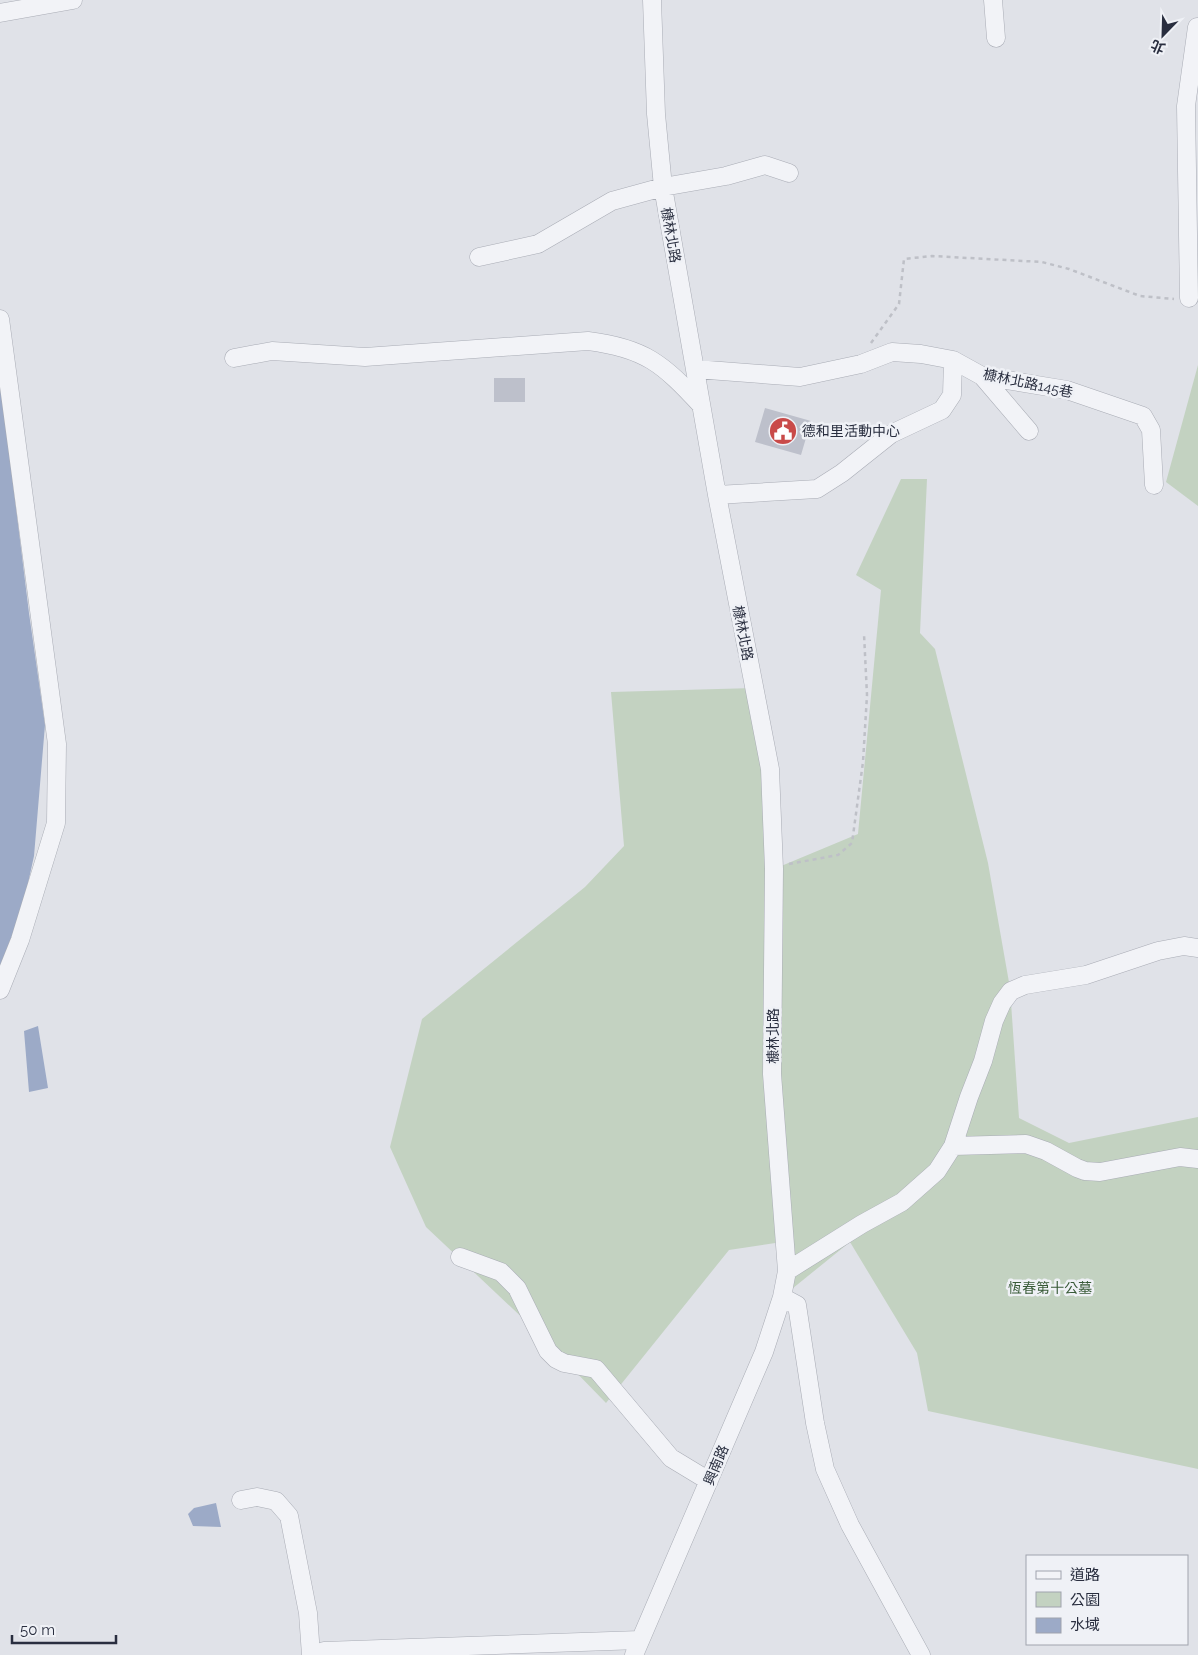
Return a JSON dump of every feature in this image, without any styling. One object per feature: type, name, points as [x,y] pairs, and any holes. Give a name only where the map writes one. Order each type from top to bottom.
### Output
[{"type":"street","points":[[0,13],[73,0]]},
{"type":"street","name":"槺林北路","points":[[652,0],[656,114],[663,187],[717,495],[770,769],[774,869],[772,1074],[787,1271]]},
{"type":"street","points":[[993,0],[996,38]]},
{"type":"street","points":[[1188,298],[1186,106],[1197,27]]},
{"type":"street","points":[[479,257],[538,244],[612,202],[663,187],[726,176],[765,165],[789,173]]},
{"type":"street","points":[[0,318],[57,744],[56,823],[20,940],[0,990]]},
{"type":"street","points":[[234,358],[272,351],[365,357],[588,341],[633,350],[654,360],[677,379],[701,405]]},
{"type":"street","name":"槺林北路145巷","points":[[695,369],[800,377],[861,364],[892,352],[922,354],[953,360],[982,376],[1067,390],[1143,416],[1151,430],[1154,485]]},
{"type":"street","points":[[717,495],[817,489],[842,474],[891,434],[942,410],[952,395],[953,360]]},
{"type":"street","points":[[982,376],[1029,431]]},
{"type":"street","points":[[787,1271],[862,1224],[902,1202],[937,1171],[953,1146],[983,1061],[994,1021],[1002,1003],[1011,991],[1025,985],[1086,974],[1158,951],[1184,946],[1198,948]]},
{"type":"street","points":[[953,1146],[1026,1144],[1046,1150],[1077,1168],[1100,1172],[1180,1158],[1198,1159]]},
{"type":"street","points":[[460,1257],[501,1272],[517,1288],[548,1351],[564,1364],[596,1369],[671,1458],[709,1481]]},
{"type":"street","name":"興南路","points":[[637,1648],[764,1352],[782,1297],[787,1271]]},
{"type":"street","points":[[782,1297],[797,1305],[815,1422],[825,1470],[850,1525],[921,1655]]},
{"type":"street","points":[[241,1500],[257,1498],[276,1501],[289,1516],[308,1613],[312,1655],[324,1651],[637,1648]]},
{"type":"path","points":[[861,364],[868,347],[899,304],[904,259],[932,256],[1042,262],[1069,269],[1140,296],[1169,299],[1188,298]]},
{"type":"path","points":[[774,869],[797,862],[838,855],[852,843],[863,762],[867,695],[864,634]]},
{"type":"green space","points":[[1198,365],[1198,506],[1166,482]]},
{"type":"green space","name":"恆春第十公墓","points":[[901,479],[927,479],[920,633],[935,649],[988,863],[1010,988],[1019,1118],[1069,1143],[1198,1117],[1198,1469],[928,1411],[917,1353],[850,1242],[782,1297],[782,1242],[729,1250],[606,1403],[530,1325],[426,1227],[390,1147],[422,1019],[585,887],[624,846],[611,692],[754,688],[774,869],[858,834],[881,590],[856,575]]},
{"type":"water","points":[[0,378],[45,725],[34,856],[18,929],[0,977]]},
{"type":"water","points":[[38,1026],[48,1088],[29,1092],[24,1031]]},
{"type":"water","points":[[216,1503],[221,1527],[193,1526],[188,1514],[194,1508]]},
{"type":"building","points":[[494,378],[525,378],[525,402],[494,402]]},
{"type":"building","name":"德和里活動中心","points":[[765,408],[811,421],[801,455],[755,442]]},
{"type":"place","name":"德和里活動中心","points":[[783,431]]}]
